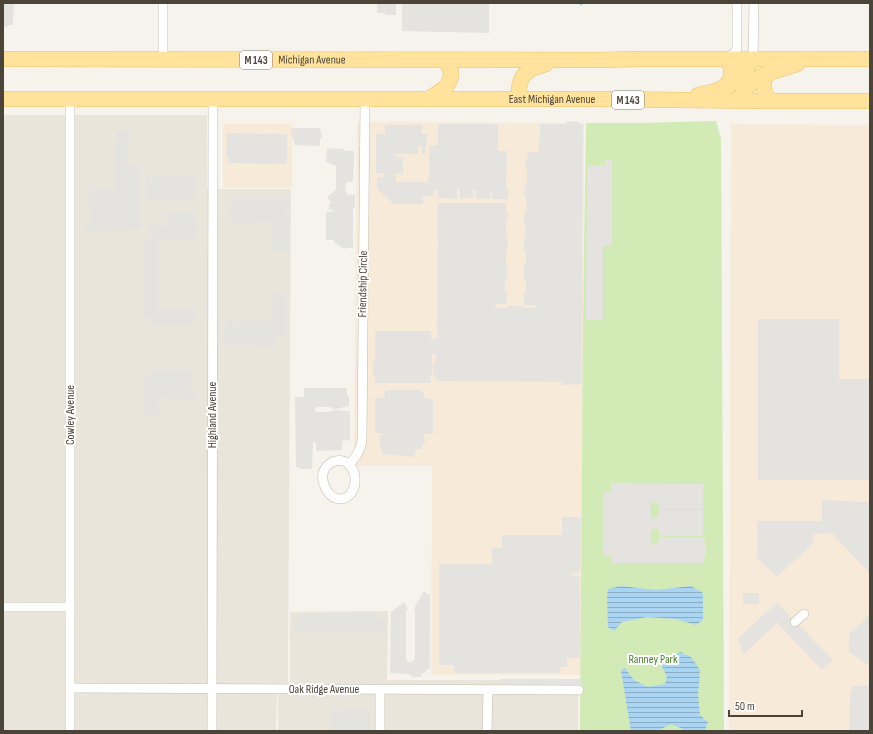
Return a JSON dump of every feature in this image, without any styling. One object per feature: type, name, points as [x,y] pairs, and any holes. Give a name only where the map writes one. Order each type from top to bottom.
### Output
[{"type":"main road","name":"Michigan Avenue","points":[[3,59],[726,59]]},
{"type":"main road","name":"M 143","points":[[726,59],[870,59]]},
{"type":"main road","points":[[721,89],[730,81],[731,78],[731,67],[726,59]]},
{"type":"main road","points":[[671,100],[721,89],[742,76],[753,59]]},
{"type":"main road","points":[[738,101],[748,86],[760,76],[815,59]]},
{"type":"main road","points":[[428,99],[443,90],[449,84],[451,70],[449,65],[444,60]]},
{"type":"main road","points":[[518,99],[520,81],[525,74],[533,68],[562,60]]},
{"type":"main road","points":[[769,102],[764,91],[764,84],[765,77],[772,72]]},
{"type":"main road","name":"M 143","points":[[3,99],[213,99]]},
{"type":"main road","name":"East Michigan Avenue","points":[[213,99],[518,99],[769,102],[870,101]]},
{"type":"street","points":[[163,3],[163,59]]},
{"type":"street","points":[[726,59],[737,49],[737,3]]},
{"type":"street","points":[[753,59],[754,3]]},
{"type":"street","name":"Highland Avenue","points":[[212,731],[213,99]]},
{"type":"street","name":"Friendship Circle","points":[[349,465],[356,457],[362,445],[365,99]]},
{"type":"street","name":"Cowley Avenue","points":[[70,100],[70,731]]},
{"type":"street","points":[[3,607],[70,606]]},
{"type":"street","points":[[795,622],[804,614]]},
{"type":"street","name":"Oak Ridge Avenue","points":[[70,688],[579,690]]},
{"type":"street","points":[[380,690],[380,731]]},
{"type":"street","points":[[487,731],[488,690]]},
{"type":"shaded area","points":[[3,3],[14,3],[13,25],[9,25],[7,27],[3,27]]},
{"type":"shaded area","points":[[377,3],[396,3],[396,15],[377,13]]},
{"type":"shaded area","points":[[402,3],[489,3],[489,33],[402,31]]},
{"type":"shaded area","points":[[3,115],[207,115],[207,189],[291,189],[288,682],[277,696],[276,731],[3,731]]},
{"type":"shaded area","points":[[567,121],[579,122],[579,124],[583,124],[582,384],[562,385],[562,382],[437,381],[436,377],[433,375],[433,362],[436,361],[437,357],[432,353],[432,375],[430,376],[431,383],[375,383],[375,376],[373,375],[373,362],[375,360],[375,331],[431,331],[431,339],[437,338],[438,203],[506,203],[506,211],[508,212],[506,225],[506,237],[508,239],[506,266],[508,266],[507,278],[505,280],[507,304],[497,304],[495,306],[497,308],[522,306],[524,308],[537,308],[535,305],[524,305],[526,280],[524,278],[524,266],[526,264],[526,253],[524,250],[524,239],[526,237],[526,226],[524,223],[525,211],[527,210],[526,197],[524,195],[525,184],[527,183],[527,170],[525,168],[528,152],[539,151],[540,124],[566,124]]},
{"type":"shaded area","points":[[357,122],[584,123],[581,675],[431,675],[432,466],[354,466]]},
{"type":"shaded area","points":[[223,124],[292,124],[292,188],[223,188]]},
{"type":"shaded area","points":[[438,124],[498,124],[498,149],[499,151],[507,151],[506,186],[508,187],[508,199],[492,199],[492,190],[490,190],[490,199],[476,198],[476,190],[473,190],[473,198],[460,198],[460,189],[457,189],[457,199],[438,198],[438,189],[433,191],[433,196],[420,197],[424,201],[422,204],[394,204],[377,189],[377,177],[383,177],[385,175],[383,173],[376,173],[376,134],[385,134],[385,125],[423,125],[421,133],[427,134],[426,154],[422,154],[421,146],[418,146],[418,154],[395,154],[395,157],[403,157],[403,173],[396,173],[394,175],[396,177],[396,183],[427,183],[429,178],[429,146],[438,145]]},
{"type":"shaded area","points":[[731,124],[870,125],[870,731],[729,731]]},
{"type":"shaded area","points":[[291,128],[320,128],[322,138],[320,139],[320,146],[294,145]]},
{"type":"shaded area","points":[[119,130],[131,131],[131,138],[129,139],[128,144],[128,165],[141,165],[141,230],[85,231],[85,222],[89,221],[89,208],[87,206],[90,188],[113,189],[115,136]]},
{"type":"shaded area","points":[[227,133],[287,134],[287,164],[228,163],[228,156],[226,155]]},
{"type":"shaded area","points":[[327,148],[354,151],[353,182],[348,182],[345,184],[347,194],[355,195],[355,207],[353,208],[353,248],[344,249],[334,242],[334,240],[326,240],[326,212],[334,211],[329,210],[329,204],[331,202],[327,197],[336,190],[336,166],[326,162]]},
{"type":"shaded area","points":[[605,160],[612,160],[612,246],[603,246],[603,320],[586,320],[587,165],[605,165]]},
{"type":"shaded area","points":[[193,173],[193,178],[196,179],[194,200],[146,200],[146,175],[150,175],[150,182],[152,182],[153,175],[184,175]]},
{"type":"shaded area","points":[[232,198],[290,198],[290,210],[286,210],[286,215],[290,216],[289,251],[272,251],[272,227],[275,223],[231,224],[231,217],[229,214]]},
{"type":"shaded area","points":[[167,212],[194,212],[198,222],[199,232],[196,233],[194,240],[159,240],[159,309],[196,309],[197,318],[195,319],[193,326],[151,326],[151,318],[144,319],[144,237],[149,237],[149,224],[167,225]]},
{"type":"shaded area","points":[[272,292],[287,293],[287,335],[277,337],[277,347],[225,346],[223,330],[225,329],[225,320],[233,321],[233,328],[237,327],[236,321],[271,321]]},
{"type":"shaded area","points":[[758,319],[839,319],[839,379],[870,379],[870,480],[758,480]]},
{"type":"shaded area","points":[[151,370],[194,370],[194,376],[188,384],[193,393],[195,393],[195,399],[159,398],[158,415],[144,415],[144,378],[151,374]]},
{"type":"shaded area","points":[[304,388],[347,388],[347,395],[349,397],[349,406],[333,409],[330,407],[317,407],[315,409],[317,412],[330,412],[333,410],[350,411],[350,440],[342,441],[342,450],[316,451],[316,443],[313,442],[312,469],[301,469],[296,467],[295,397],[304,396]]},
{"type":"shaded area","points":[[385,390],[421,390],[421,393],[424,393],[424,398],[433,399],[433,434],[424,434],[423,437],[426,440],[421,449],[416,449],[414,457],[382,454],[382,449],[380,447],[380,436],[393,434],[375,433],[375,398],[384,398]]},
{"type":"shaded area","points":[[611,483],[703,484],[703,509],[659,509],[658,503],[653,502],[651,504],[651,516],[653,518],[658,517],[659,510],[703,510],[703,536],[659,536],[659,530],[654,529],[651,530],[651,542],[653,545],[658,544],[659,537],[703,537],[706,543],[706,556],[703,557],[703,563],[611,563],[611,556],[603,555],[603,492],[611,491]]},
{"type":"shaded area","points":[[822,500],[870,502],[870,574],[832,533],[814,534],[812,544],[777,577],[757,558],[757,521],[822,521]]},
{"type":"shaded area","points":[[562,517],[581,517],[580,573],[572,573],[572,576],[580,576],[580,658],[567,658],[567,667],[560,667],[560,673],[454,673],[454,665],[439,665],[439,564],[492,564],[492,548],[502,548],[502,535],[562,535]]},
{"type":"shaded area","points":[[423,592],[428,595],[430,593],[430,668],[422,674],[421,677],[412,677],[408,674],[390,673],[391,612],[404,602],[408,609],[406,611],[406,659],[408,662],[412,662],[415,659],[414,609]]},
{"type":"shaded area","points":[[743,593],[759,593],[759,604],[743,604]]},
{"type":"shaded area","points":[[777,603],[833,660],[822,670],[777,623],[743,655],[738,638]]},
{"type":"shaded area","points":[[388,611],[387,680],[578,680],[578,731],[278,731],[278,696],[290,681],[290,612]]},
{"type":"shaded area","points":[[377,612],[378,620],[380,618],[384,618],[386,633],[377,633],[375,631],[295,631],[295,621],[298,621],[299,613]]},
{"type":"shaded area","points":[[870,614],[870,666],[849,652],[849,634]]},
{"type":"shaded area","points":[[501,679],[581,679],[581,696],[499,696]]},
{"type":"shaded area","points":[[852,686],[870,686],[870,731],[849,731]]},
{"type":"shaded area","points":[[329,707],[337,707],[338,710],[365,707],[365,710],[370,710],[370,731],[330,731]]},
{"type":"green space","name":"Ranney Park","points":[[716,121],[721,139],[724,731],[580,731],[586,123]]},
{"type":"water","points":[[621,586],[656,590],[691,586],[703,593],[703,620],[696,625],[676,619],[647,617],[622,622],[614,631],[608,627],[608,589]]},
{"type":"water","points":[[681,652],[692,658],[700,670],[698,695],[700,715],[708,722],[705,730],[684,731],[683,729],[671,724],[657,731],[631,731],[621,670],[625,668],[634,680],[648,687],[665,684],[667,677],[661,664],[667,656]]}]
